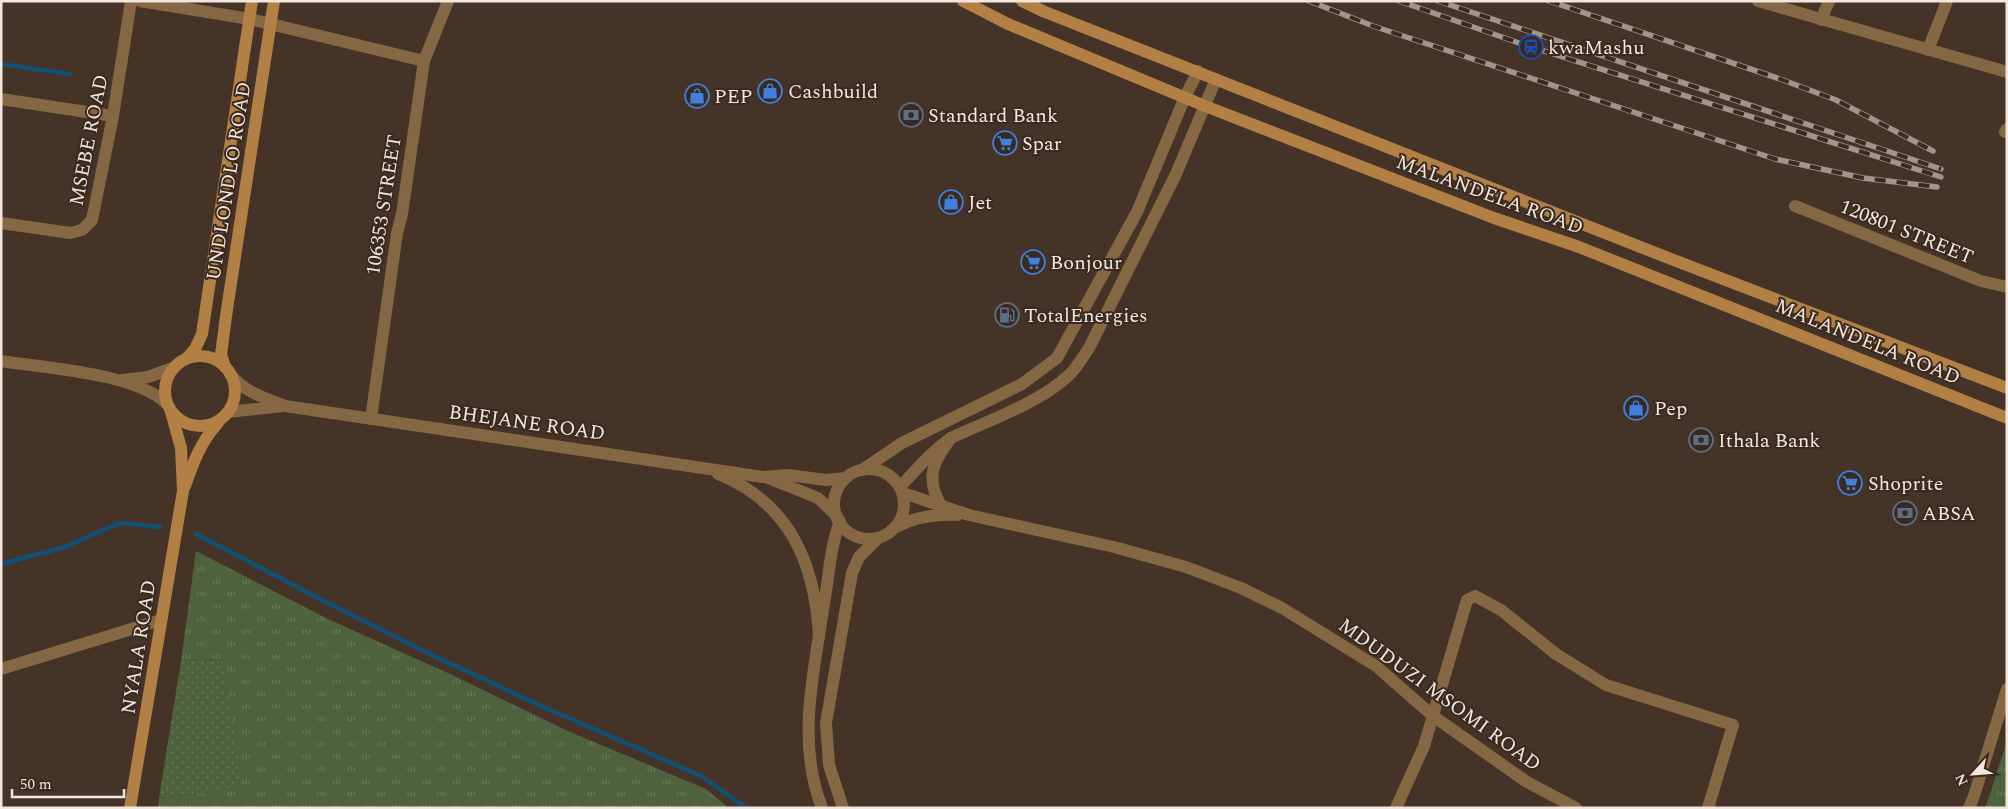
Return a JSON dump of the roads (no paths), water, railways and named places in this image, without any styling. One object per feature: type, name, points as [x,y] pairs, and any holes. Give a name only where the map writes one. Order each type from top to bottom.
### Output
[{"type":"main road","name":"UNDLONDLO ROAD","points":[[186,359],[195,349],[202,334],[252,1]]},
{"type":"main road","name":"UNDLONDLO ROAD","points":[[227,370],[221,355],[223,339],[274,1]]},
{"type":"main road","name":"MALANDELA ROAD","points":[[963,1],[1016,27],[1206,106],[1494,218],[1616,262],[2007,418]]},
{"type":"main road","name":"MALANDELA ROAD","points":[[1022,1],[1671,260],[2007,388]]},
{"type":"main road","points":[[194,357],[211,358],[227,370],[234,383],[235,393],[225,415],[205,426],[186,424],[169,408],[165,397],[166,382],[173,368],[186,359],[194,357]]},
{"type":"main road","name":"NYALA ROAD","points":[[169,408],[181,448],[183,493]]},
{"type":"main road","name":"NYALA ROAD","points":[[130,808],[183,493],[194,459],[202,444],[211,430],[225,415]]},
{"type":"street","name":"MSEBE ROAD","points":[[1,223],[76,233],[92,220],[113,116],[131,1]]},
{"type":"street","points":[[140,1],[250,19],[424,61]]},
{"type":"street","name":"106353 STREET","points":[[371,419],[397,233],[402,214],[424,61],[448,1]]},
{"type":"street","points":[[1758,1],[2007,72]]},
{"type":"street","points":[[1822,20],[1829,1]]},
{"type":"street","points":[[1928,50],[1947,1]]},
{"type":"street","points":[[878,538],[856,537],[845,529],[834,507],[840,484],[846,478],[862,470],[902,442],[1036,375],[1057,358],[1137,212],[1184,97],[1198,72]]},
{"type":"street","points":[[901,490],[931,453],[951,438],[1044,393],[1068,376],[1078,365],[1089,348],[1176,174],[1216,79]]},
{"type":"street","points":[[1,99],[113,116]]},
{"type":"street","name":"120801 STREET","points":[[1795,206],[1981,281],[2007,287]]},
{"type":"street","points":[[1095,287],[1114,296]]},
{"type":"street","points":[[1,361],[122,380],[156,395],[169,408]]},
{"type":"street","points":[[122,380],[148,377],[173,368]]},
{"type":"street","name":"BHEJANE ROAD","points":[[227,370],[240,385],[285,406],[763,476],[788,475],[826,480],[846,478]]},
{"type":"street","points":[[999,395],[1006,412]]},
{"type":"street","name":"BHEJANE ROAD","points":[[225,415],[285,406]]},
{"type":"street","points":[[942,506],[935,494],[932,472],[935,463],[951,438]]},
{"type":"street","points":[[696,466],[734,482],[774,509],[784,520],[804,560],[815,592],[819,636]]},
{"type":"street","points":[[843,808],[829,765],[826,723],[852,573],[859,558],[878,538],[887,534],[900,522],[904,508],[901,490],[896,481],[884,472],[862,470]]},
{"type":"street","name":"BHEJANE ROAD","points":[[763,476],[818,498],[839,519]]},
{"type":"street","name":"MDUDUZI MSOMI ROAD","points":[[901,490],[969,515],[1114,547],[1186,567],[1241,588],[1282,608],[1376,666],[1433,716],[1527,782],[1576,808]]},
{"type":"street","name":"MDUDUZI MSOMI ROAD","points":[[895,528],[909,521],[932,516],[969,515]]},
{"type":"street","points":[[822,808],[812,774],[808,733],[809,708],[834,536],[839,519]]},
{"type":"street","points":[[1396,808],[1424,746],[1467,600],[1472,596],[1479,596],[1556,654],[1606,685],[1733,725],[1708,808]]},
{"type":"street","points":[[1,669],[161,620]]},
{"type":"street","points":[[1968,808],[1974,796],[2007,689]]},
{"type":"waterway","points":[[1,64],[70,74]]},
{"type":"waterway","points":[[1,564],[65,547],[122,523],[160,527]]},
{"type":"waterway","points":[[196,534],[428,653],[530,701],[701,776],[747,808]]},
{"type":"railway","points":[[1309,1],[1373,26],[1775,159],[1863,178],[1937,187]]},
{"type":"railway","points":[[1399,1],[1519,43],[1941,177]]},
{"type":"railway","points":[[1438,1],[1941,169]]},
{"type":"railway","points":[[1549,1],[1783,80],[1836,100],[1933,151]]},
{"type":"place","name":"kwaMashu","points":[[1531,47]]},
{"type":"place","name":"Cashbuild","points":[[770,91]]},
{"type":"place","name":"PEP","points":[[697,96]]},
{"type":"place","name":"Standard Bank","points":[[911,115]]},
{"type":"place","name":"Spar","points":[[1005,143]]},
{"type":"place","name":"Jet","points":[[951,202]]},
{"type":"place","name":"Bonjour","points":[[1033,262]]},
{"type":"place","name":"TotalEnergies","points":[[1007,315]]},
{"type":"place","name":"Pep","points":[[1636,408]]},
{"type":"place","name":"Ithala Bank","points":[[1701,440]]},
{"type":"place","name":"Shoprite","points":[[1850,483]]},
{"type":"place","name":"ABSA","points":[[1905,513]]}]
